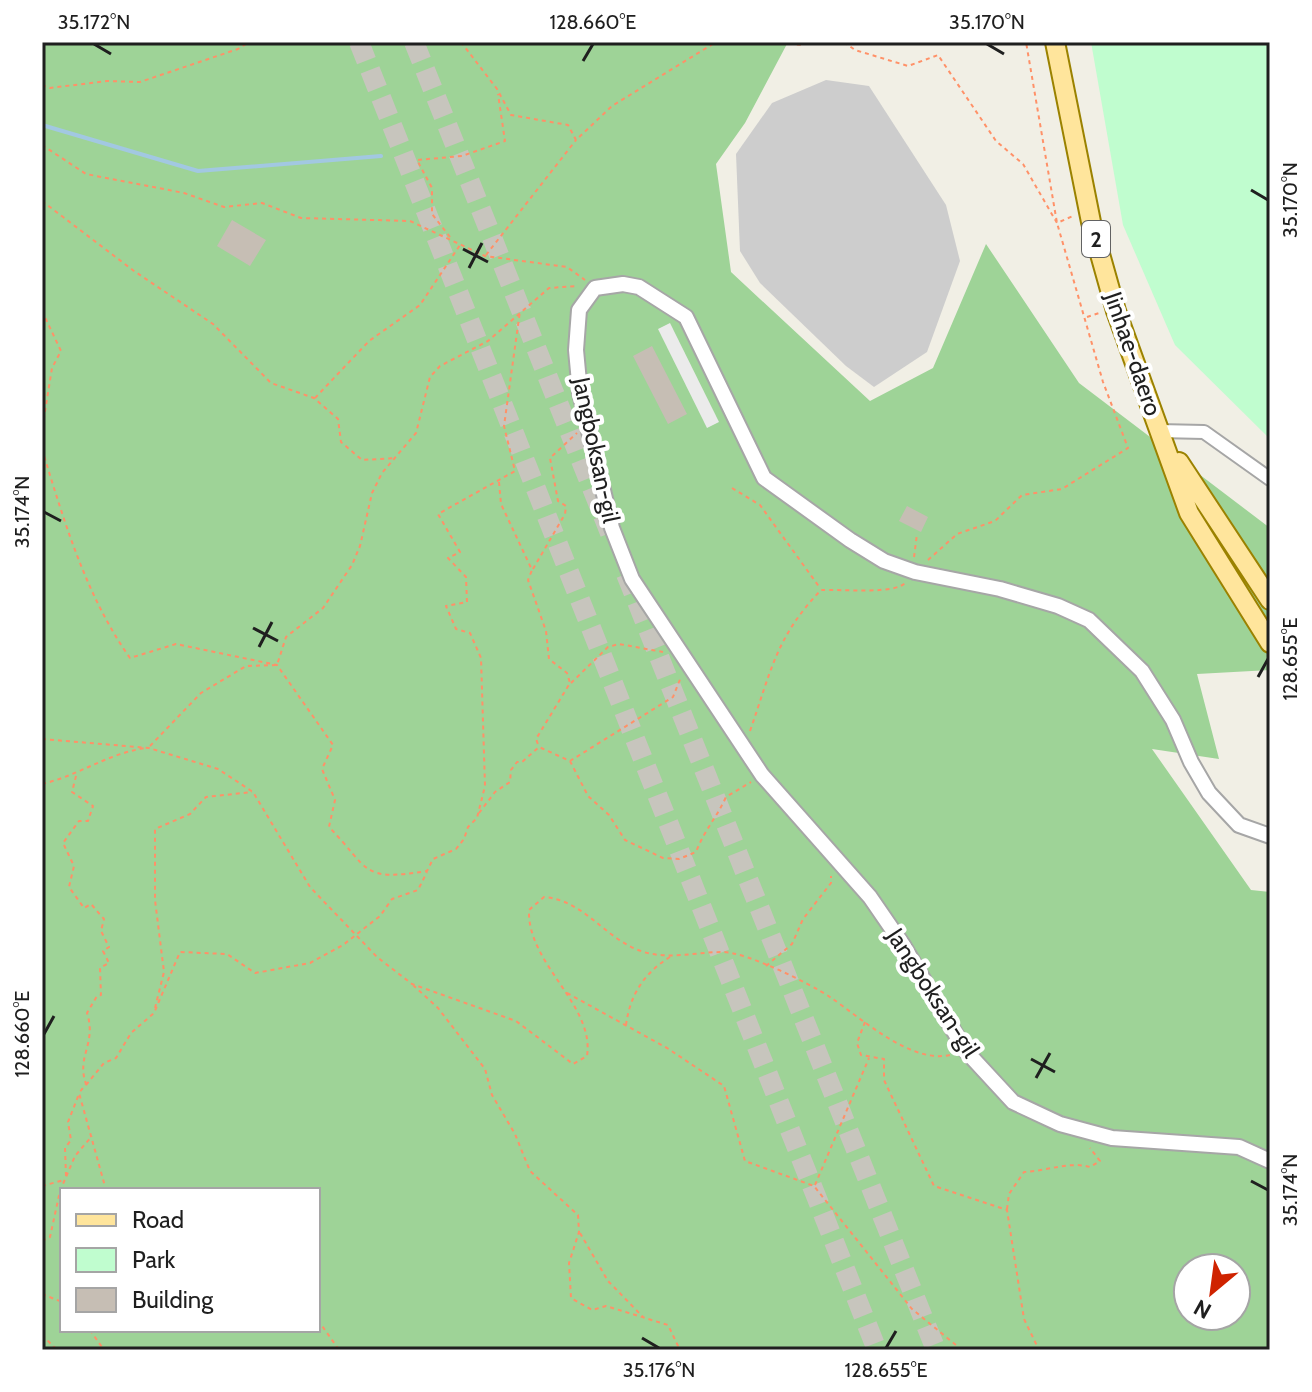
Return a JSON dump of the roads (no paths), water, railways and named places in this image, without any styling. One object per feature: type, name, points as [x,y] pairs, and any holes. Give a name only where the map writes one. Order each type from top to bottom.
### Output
[{"type":"main road","name":"Jinhae-daero","points":[[1055,42],[1088,208],[1115,307],[1159,431]]},
{"type":"main road","name":"2","points":[[1159,431],[1270,600]]},
{"type":"main road","name":"2","points":[[1159,431],[1189,513],[1270,643]]},
{"type":"street","name":"Jangboksan-gil","points":[[1270,836],[1239,825],[1209,793],[1173,720],[1142,671],[1089,620],[1058,606],[1000,589],[913,571],[884,561],[764,478],[686,317],[639,287],[623,284],[595,288],[579,310],[576,350],[585,426],[612,528],[627,566],[739,744],[870,897],[903,945],[965,1050],[1013,1102],[1060,1124],[1112,1138],[1239,1147],[1270,1161]]},
{"type":"street","points":[[1159,431],[1204,432],[1270,479]]},
{"type":"waterway","points":[[42,125],[198,171],[381,156]]},
{"type":"tunnel","points":[[359,42],[877,1350]]},
{"type":"tunnel","points":[[414,42],[610,533]]},
{"type":"tunnel","points":[[626,574],[936,1350]]}]
